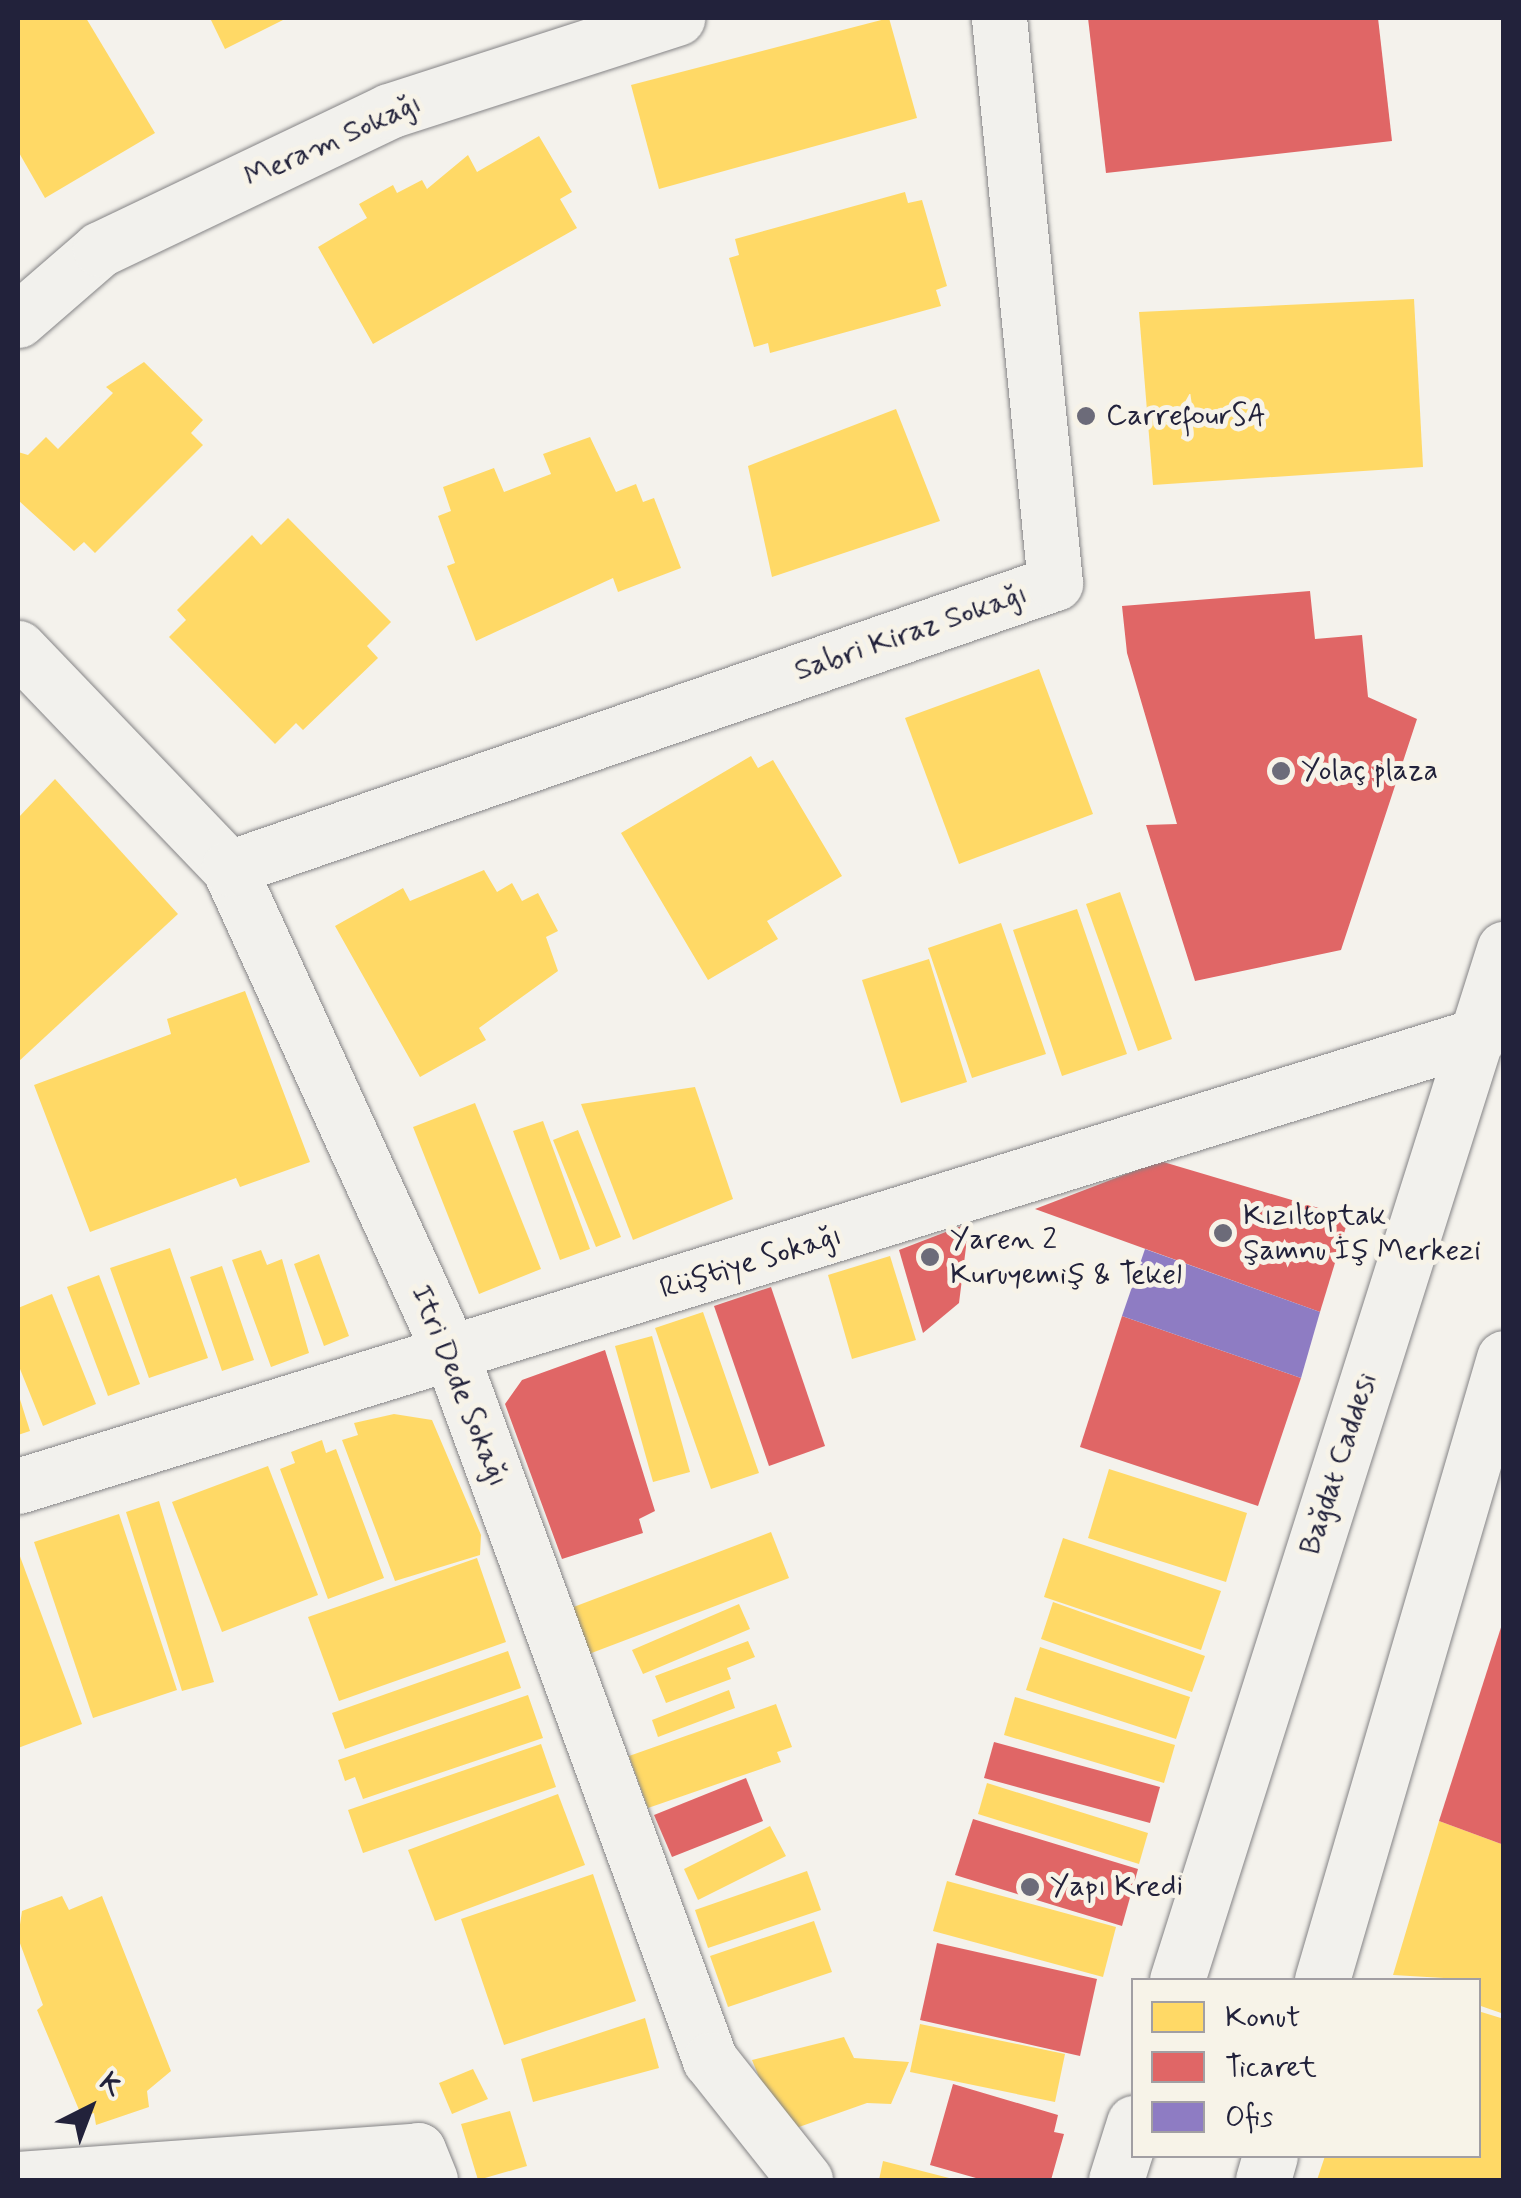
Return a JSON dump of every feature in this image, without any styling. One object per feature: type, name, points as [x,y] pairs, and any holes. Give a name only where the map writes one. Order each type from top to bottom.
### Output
[{"type":"street","name":"Meram Sokağı","points":[[18,320],[100,249],[389,111],[678,18]]},
{"type":"street","name":"Sabri Kiraz Sokağı","points":[[229,868],[1055,583],[999,18]]},
{"type":"street","name":"Itri Dede Sokağı","points":[[18,648],[229,868],[452,1357],[710,2060],[804,2180]]},
{"type":"street","name":"Bağdat Caddesi","points":[[1178,1978],[1482,1034],[1504,949]]},
{"type":"street","name":"Rüştiye Sokağı","points":[[18,1486],[452,1357],[1482,1034]]},
{"type":"street","points":[[1323,1978],[1500,1390]]},
{"type":"street","points":[[1116,2180],[1131,2132]]},
{"type":"street","points":[[18,2179],[424,2165]]},
{"type":"building: Konut","points":[[18,18],[86,18],[155,133],[45,198],[18,151]]},
{"type":"building: Konut","points":[[210,18],[287,18],[225,49]]},
{"type":"building: Konut","points":[[889,18],[917,118],[659,189],[631,85]]},
{"type":"building: Konut","points":[[539,136],[572,192],[560,199],[577,228],[373,344],[318,247],[367,218],[359,204],[393,185],[397,193],[422,180],[427,189],[468,155],[477,172]]},
{"type":"building: Konut","points":[[905,192],[908,203],[922,200],[947,286],[936,290],[941,306],[770,353],[768,343],[754,347],[729,258],[739,255],[735,239]]},
{"type":"building: Konut","points":[[1414,299],[1423,467],[1153,485],[1139,312]]},
{"type":"building: Konut","points":[[144,362],[203,420],[191,433],[203,445],[95,553],[84,542],[74,551],[18,500],[18,452],[28,455],[46,437],[58,449],[113,393],[106,387]]},
{"type":"building: Konut","points":[[896,409],[940,521],[772,577],[748,466]]},
{"type":"building: Konut","points":[[590,437],[616,492],[636,484],[643,502],[654,498],[681,568],[618,592],[613,578],[476,641],[447,566],[455,563],[438,516],[451,511],[443,487],[494,468],[504,492],[551,474],[543,454]]},
{"type":"building: Konut","points":[[288,518],[391,622],[367,646],[378,658],[303,730],[296,723],[275,744],[169,637],[186,620],[177,610],[252,535],[261,545]]},
{"type":"building: Konut","points":[[1039,669],[1093,814],[959,864],[905,718]]},
{"type":"building: Konut","points":[[751,756],[758,768],[773,760],[842,876],[767,921],[778,939],[708,980],[621,833]]},
{"type":"building: Konut","points":[[55,779],[178,914],[18,1062],[18,818]]},
{"type":"building: Konut","points":[[484,870],[497,892],[512,883],[522,901],[538,893],[558,931],[546,937],[558,971],[479,1028],[486,1040],[420,1077],[335,926],[403,888],[410,901]]},
{"type":"building: Konut","points":[[1120,892],[1172,1039],[1138,1051],[1086,904]]},
{"type":"building: Konut","points":[[1077,909],[1127,1054],[1062,1076],[1013,930]]},
{"type":"building: Konut","points":[[1001,923],[1046,1054],[972,1078],[928,948]]},
{"type":"building: Konut","points":[[929,959],[967,1082],[901,1103],[862,980]]},
{"type":"building: Konut","points":[[245,991],[310,1162],[240,1187],[236,1178],[90,1232],[34,1085],[171,1034],[167,1019]]},
{"type":"building: Konut","points":[[695,1087],[733,1199],[633,1240],[581,1104]]},
{"type":"building: Konut","points":[[475,1103],[541,1269],[479,1294],[413,1127]]},
{"type":"building: Konut","points":[[543,1121],[590,1249],[560,1260],[513,1131]]},
{"type":"building: Konut","points":[[578,1130],[621,1237],[596,1247],[553,1140]]},
{"type":"building: Konut","points":[[170,1248],[208,1358],[149,1378],[110,1268]]},
{"type":"building: Konut","points":[[261,1250],[267,1265],[282,1259],[309,1353],[271,1367],[232,1260]]},
{"type":"building: Konut","points":[[319,1254],[349,1336],[324,1346],[294,1264]]},
{"type":"building: Konut","points":[[890,1256],[916,1340],[852,1359],[828,1275]]},
{"type":"building: Konut","points":[[222,1266],[254,1360],[222,1371],[190,1277]]},
{"type":"building: Konut","points":[[99,1275],[140,1384],[108,1396],[67,1287]]},
{"type":"building: Konut","points":[[52,1294],[96,1404],[43,1426],[18,1364],[18,1308]]},
{"type":"building: Konut","points":[[703,1312],[759,1473],[711,1489],[655,1328]]},
{"type":"building: Konut","points":[[652,1336],[690,1472],[653,1482],[615,1346]]},
{"type":"building: Konut","points":[[18,1393],[30,1431],[18,1435]]},
{"type":"building: Konut","points":[[394,1414],[432,1420],[481,1535],[480,1555],[395,1581],[342,1440],[358,1435],[354,1423]]},
{"type":"building: Konut","points":[[322,1440],[326,1453],[336,1449],[384,1578],[328,1599],[280,1469],[295,1463],[291,1452]]},
{"type":"building: Konut","points":[[268,1466],[318,1595],[222,1632],[172,1502]]},
{"type":"building: Konut","points":[[1109,1469],[1247,1513],[1226,1582],[1088,1538]]},
{"type":"building: Konut","points":[[159,1501],[214,1682],[182,1691],[126,1512]]},
{"type":"building: Konut","points":[[119,1514],[177,1690],[93,1718],[34,1542]]},
{"type":"building: Konut","points":[[771,1532],[789,1578],[581,1657],[563,1611]]},
{"type":"building: Konut","points":[[1063,1538],[1221,1591],[1201,1650],[1044,1597]]},
{"type":"building: Konut","points":[[18,1551],[82,1724],[18,1748]]},
{"type":"building: Konut","points":[[477,1558],[506,1642],[339,1701],[308,1617]]},
{"type":"building: Konut","points":[[1053,1602],[1205,1656],[1192,1692],[1041,1639]]},
{"type":"building: Konut","points":[[739,1604],[750,1629],[643,1674],[632,1650]]},
{"type":"building: Konut","points":[[748,1641],[755,1657],[727,1668],[731,1679],[666,1703],[655,1676]]},
{"type":"building: Konut","points":[[1040,1647],[1190,1697],[1176,1739],[1026,1690]]},
{"type":"building: Konut","points":[[508,1651],[521,1688],[345,1749],[332,1713]]},
{"type":"building: Konut","points":[[729,1690],[735,1708],[658,1737],[652,1720]]},
{"type":"building: Konut","points":[[528,1695],[543,1738],[363,1799],[355,1777],[345,1781],[338,1760]]},
{"type":"building: Konut","points":[[1015,1697],[1175,1745],[1164,1783],[1004,1735]]},
{"type":"building: Konut","points":[[776,1704],[792,1747],[777,1752],[781,1762],[648,1808],[629,1756]]},
{"type":"building: Konut","points":[[541,1744],[556,1787],[363,1853],[348,1810]]},
{"type":"building: Konut","points":[[987,1783],[1148,1833],[1139,1864],[978,1814]]},
{"type":"building: Konut","points":[[558,1794],[585,1865],[435,1921],[408,1850]]},
{"type":"building: Konut","points":[[1439,1821],[1504,1845],[1504,2014],[1481,2006],[1481,1978],[1393,1975]]},
{"type":"building: Konut","points":[[770,1826],[786,1856],[698,1900],[684,1869]]},
{"type":"building: Konut","points":[[807,1871],[821,1910],[708,1948],[695,1910]]},
{"type":"building: Konut","points":[[593,1874],[636,2001],[504,2045],[461,1919]]},
{"type":"building: Konut","points":[[947,1881],[1116,1927],[1103,1977],[933,1931]]},
{"type":"building: Konut","points":[[62,1896],[69,1910],[102,1896],[171,2071],[147,2091],[149,2107],[96,2125],[94,2113],[82,2117],[37,2010],[43,2005],[18,1938],[22,1911]]},
{"type":"building: Konut","points":[[814,1921],[832,1972],[728,2007],[710,1956]]},
{"type":"building: Konut","points":[[1481,2012],[1504,2019],[1504,2180],[1317,2180],[1324,2158],[1481,2158]]},
{"type":"building: Konut","points":[[645,2018],[659,2068],[533,2102],[521,2059]]},
{"type":"building: Konut","points":[[920,2024],[1065,2054],[1055,2102],[910,2072]]},
{"type":"building: Konut","points":[[844,2037],[854,2058],[909,2062],[891,2104],[867,2103],[782,2133],[752,2060]]},
{"type":"building: Konut","points":[[473,2069],[488,2099],[452,2114],[439,2083]]},
{"type":"building: Konut","points":[[510,2111],[527,2166],[478,2180],[461,2124]]},
{"type":"building: Konut","points":[[883,2161],[953,2179],[953,2180],[879,2180]]},
{"type":"building: Ticaret","points":[[1088,18],[1378,18],[1392,141],[1106,173]]},
{"type":"building: Ticaret","name":"Yolaç plaza","points":[[1310,591],[1315,639],[1362,635],[1368,697],[1417,719],[1341,950],[1195,981],[1146,825],[1177,824],[1127,653],[1122,606]]},
{"type":"building: Ticaret","name":"Kızıltoptak Şamnu İş Merkezi","points":[[1160,1161],[1349,1217],[1320,1312],[1035,1209]]},
{"type":"building: Ticaret","points":[[969,1223],[959,1303],[923,1333],[899,1250]]},
{"type":"building: Ticaret","points":[[771,1287],[825,1446],[769,1466],[714,1306]]},
{"type":"building: Ticaret","points":[[1122,1316],[1301,1378],[1258,1506],[1080,1447]]},
{"type":"building: Ticaret","points":[[605,1350],[655,1511],[639,1519],[643,1533],[562,1559],[505,1404],[522,1380]]},
{"type":"building: Ticaret","points":[[1504,1618],[1504,1845],[1439,1821]]},
{"type":"building: Ticaret","points":[[994,1742],[1160,1787],[1150,1823],[984,1778]]},
{"type":"building: Ticaret","points":[[746,1778],[763,1821],[672,1857],[654,1815]]},
{"type":"building: Ticaret","points":[[973,1819],[1138,1869],[1122,1926],[955,1875]]},
{"type":"building: Ticaret","points":[[937,1943],[1097,1979],[1080,2056],[920,2020]]},
{"type":"building: Ticaret","points":[[953,2084],[1058,2115],[1054,2132],[1064,2134],[1051,2180],[983,2180],[930,2165]]},
{"type":"building: Ofis","points":[[1145,1249],[1320,1312],[1301,1378],[1122,1316]]},
{"type":"place","name":"CarrefourSA","points":[[1086,416]]},
{"type":"place","name":"Yolaç plaza","points":[[1281,771]]},
{"type":"place","name":"Kızıltoptak Şamnu İş Merkezi","points":[[1223,1233]]},
{"type":"place","name":"Yaren 2 Kuruyemiş & Tekel","points":[[930,1257]]},
{"type":"place","name":"Yapı Kredi","points":[[1030,1887]]}]
